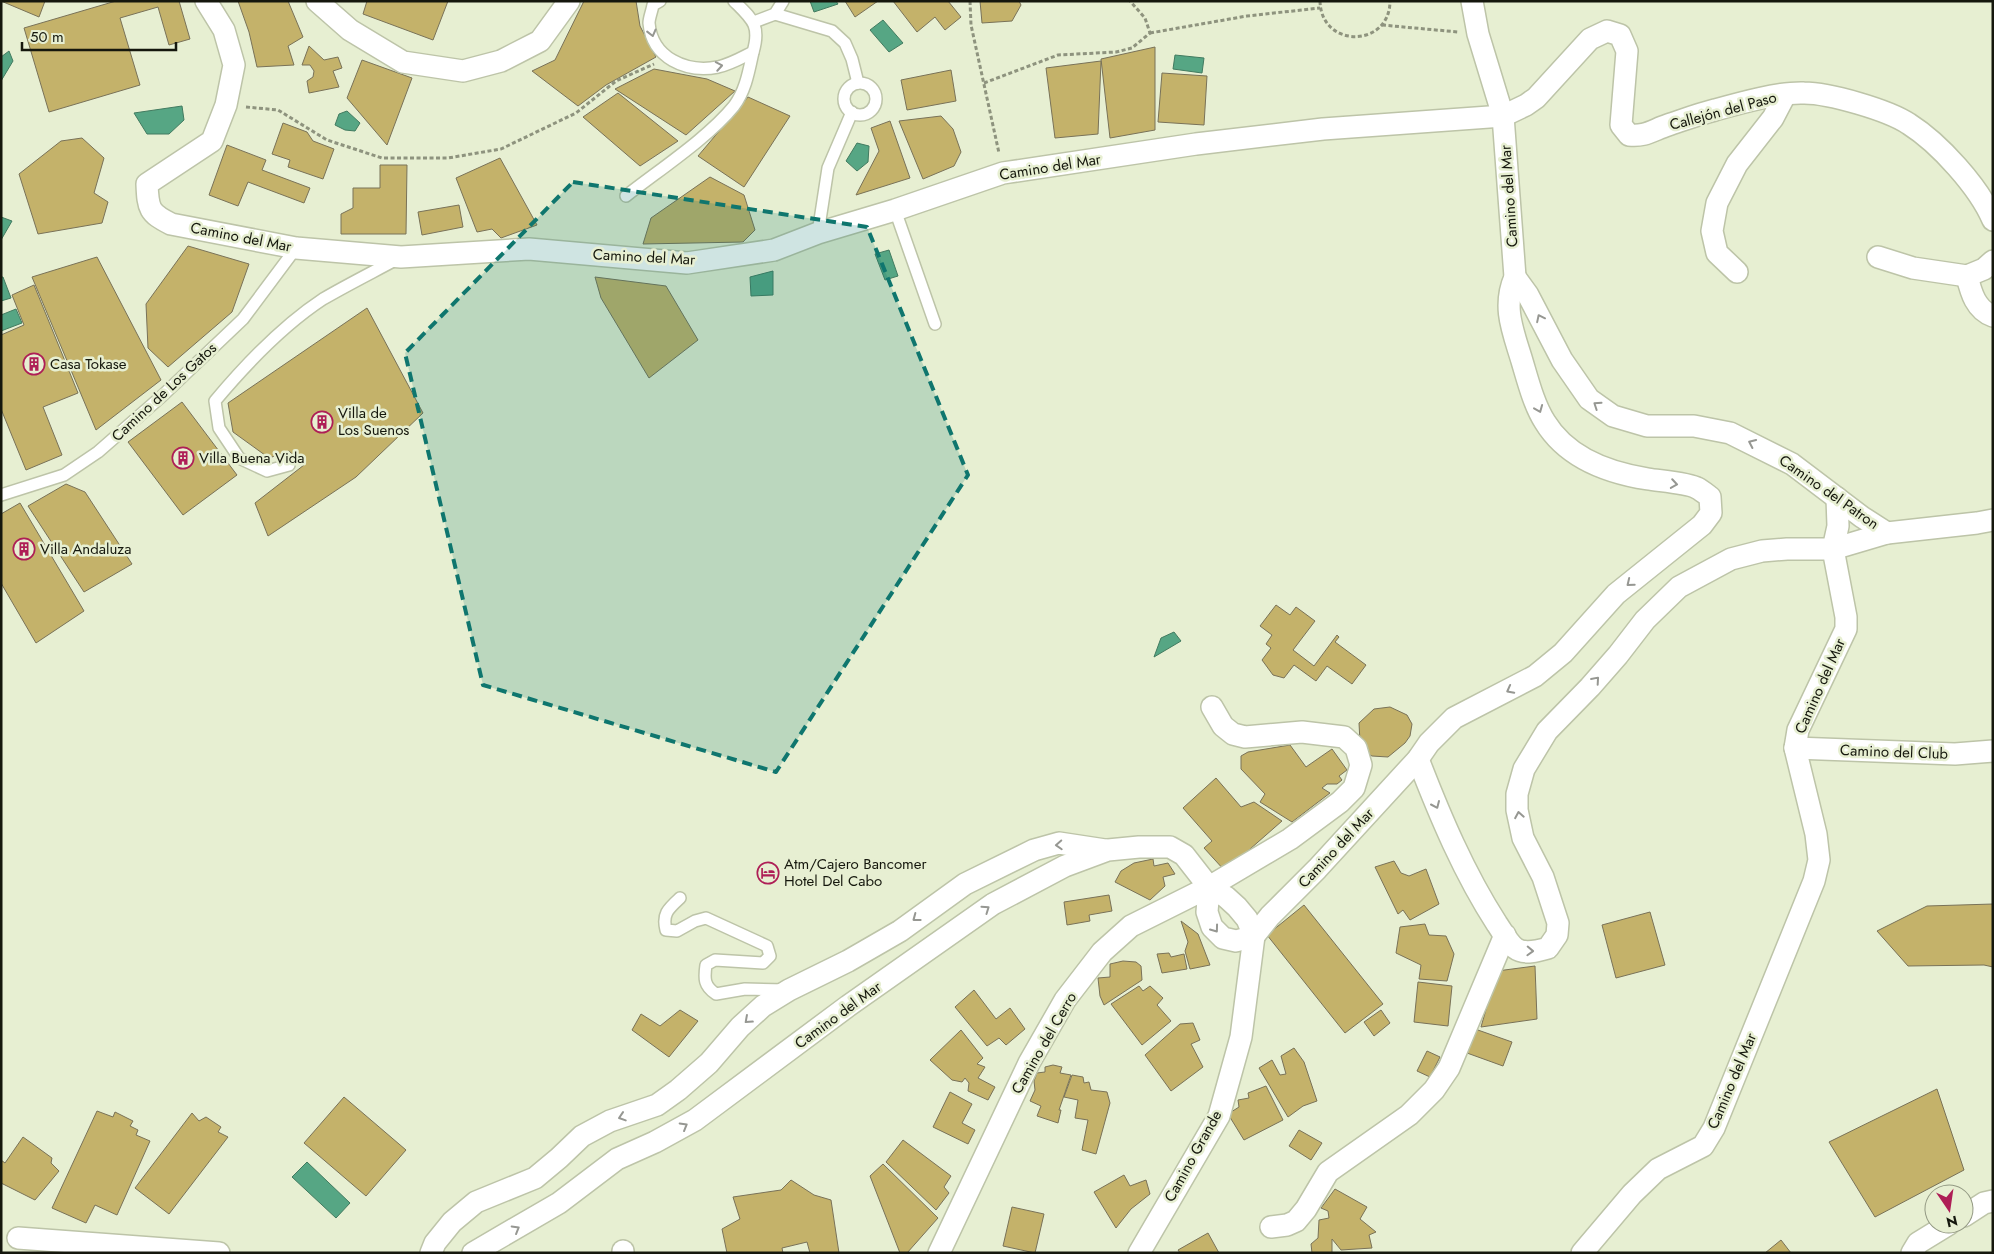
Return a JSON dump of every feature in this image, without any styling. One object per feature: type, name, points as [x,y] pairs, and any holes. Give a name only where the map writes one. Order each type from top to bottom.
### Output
[{"type":"street","name":"Camino del Mar","points":[[206,1],[224,30],[234,65],[226,105],[212,140],[147,184],[148,201],[154,216],[171,224],[296,248],[401,257],[529,250],[687,263],[774,250],[818,233],[895,210],[1003,173],[1196,144],[1323,129],[1503,116]]},
{"type":"street","points":[[316,1],[350,30],[403,62],[463,70],[501,61],[540,41],[569,1]]},
{"type":"street","name":"Camino del Mar","points":[[473,1253],[559,1203],[617,1159],[655,1142],[694,1120],[790,1051],[848,1006],[994,904],[1065,866],[1108,850],[1139,846],[1170,848],[1184,855],[1209,887],[1238,907],[1247,919],[1254,936],[1270,916],[1318,869],[1418,760],[1429,743],[1454,718],[1535,676],[1563,654],[1616,594],[1702,526],[1711,513],[1710,497],[1696,487],[1645,479],[1609,470],[1580,457],[1558,439],[1544,421],[1523,363],[1508,306],[1510,289],[1515,277],[1503,116],[1478,34],[1472,1]]},
{"type":"street","name":"Callejón del Paso","points":[[1503,116],[1536,98],[1590,39],[1607,31],[1620,35],[1627,51],[1621,125],[1629,136],[1640,136],[1666,125],[1715,110],[1785,95],[1805,93],[1839,98],[1907,123],[1927,137],[1966,178],[1989,210],[1993,220]]},
{"type":"street","points":[[1737,272],[1717,253],[1712,231],[1717,203],[1737,164],[1773,118],[1785,95]]},
{"type":"street","points":[[1878,257],[1913,268],[1967,276],[1984,270],[1993,261]]},
{"type":"street","points":[[1967,276],[1972,295],[1984,313],[1993,316]]},
{"type":"street","name":"Camino del Patron","points":[[1515,277],[1528,295],[1562,360],[1589,399],[1613,416],[1647,426],[1694,426],[1730,433],[1792,464],[1887,533]]},
{"type":"street","points":[[1833,549],[1838,526],[1837,498]]},
{"type":"street","points":[[1418,760],[1433,799],[1468,873],[1482,901],[1505,935],[1515,949],[1531,953],[1548,948],[1557,935],[1558,923],[1543,877],[1523,838],[1517,810],[1517,794],[1524,769],[1547,731],[1590,687],[1645,620],[1680,587],[1731,559],[1762,551],[1787,548],[1833,549],[1887,533],[1993,520]]},
{"type":"street","name":"Camino del Mar","points":[[1582,1253],[1632,1194],[1658,1169],[1703,1146],[1714,1128],[1814,881],[1819,860],[1816,834],[1795,748],[1798,730],[1846,629],[1846,616],[1833,549]]},
{"type":"street","name":"Camino del Cerro","points":[[939,1253],[1029,1063],[1065,1000],[1102,952],[1131,926],[1209,887],[1290,839],[1340,802],[1354,788],[1361,765],[1356,748],[1344,736],[1302,732],[1245,738],[1234,734],[1223,726],[1212,707]]},
{"type":"street","name":"Camino del Club","points":[[1795,748],[1955,754],[1993,751]]},
{"type":"street","points":[[431,1253],[435,1243],[452,1222],[476,1202],[535,1178],[582,1136],[610,1120],[657,1105],[678,1090],[709,1063],[740,1027],[763,1006],[789,990],[848,961],[900,930],[965,884],[1034,850],[1059,843],[1108,850]]},
{"type":"street","points":[[1209,887],[1207,912],[1212,927],[1223,938],[1236,941],[1254,936]]},
{"type":"street","points":[[1272,1227],[1287,1225],[1296,1221],[1306,1209],[1328,1172],[1409,1115],[1434,1090],[1449,1068],[1505,935]]},
{"type":"street","name":"Camino Grande","points":[[1139,1253],[1219,1116],[1241,1037],[1254,936]]},
{"type":"street","points":[[1974,1210],[1984,1203],[1993,1201]]},
{"type":"street","points":[[1912,1253],[1918,1243],[1933,1234]]},
{"type":"street","points":[[18,1238],[219,1253]]},
{"type":"lane","points":[[626,196],[702,137],[735,105],[746,83],[757,38],[754,22],[734,1]]},
{"type":"lane","points":[[754,22],[774,14],[783,1]]},
{"type":"lane","points":[[654,2],[649,22],[652,39],[659,50],[672,60],[686,66],[716,67],[732,63],[753,52]]},
{"type":"lane","points":[[774,14],[832,31],[845,43],[852,59],[858,83]]},
{"type":"lane","points":[[858,83],[868,85],[876,99],[872,109],[863,114],[852,112],[846,105],[845,96],[849,87],[858,83]]},
{"type":"lane","points":[[818,233],[828,168],[852,112]]},
{"type":"lane","points":[[895,210],[935,324]]},
{"type":"lane","name":"Camino de Los Gatos","points":[[1,495],[64,475],[98,452],[162,396],[243,319],[296,248]]},
{"type":"lane","points":[[288,465],[267,471],[239,458],[219,428],[215,401],[236,375],[285,329],[323,300],[401,257]]},
{"type":"lane","points":[[680,898],[666,911],[664,920],[666,930],[677,931],[695,921],[706,918],[767,946],[770,951],[770,956],[763,963],[715,960],[706,965],[704,978],[707,988],[716,994],[754,989],[789,990]]},
{"type":"path","points":[[970,1],[971,25],[1003,173]]},
{"type":"path","points":[[1130,1],[1145,18],[1150,33]]},
{"type":"path","points":[[1320,1],[1320,8],[1324,19],[1331,28],[1340,34],[1351,37],[1362,37],[1382,25],[1388,15],[1390,1]]},
{"type":"path","points":[[984,83],[1058,55],[1116,52],[1132,48],[1150,33],[1247,16],[1320,8]]},
{"type":"path","points":[[1382,25],[1478,34]]},
{"type":"path","points":[[226,105],[278,110],[327,140],[382,158],[448,158],[500,149],[576,113],[616,81],[649,65],[672,60]]},
{"type":"highlighted area","points":[[573,182],[867,227],[968,475],[776,772],[483,685],[405,353]]},
{"type":"shaded area","points":[[810,1],[836,1],[838,4],[814,12]]},
{"type":"shaded area","points":[[883,20],[903,43],[889,52],[870,30]]},
{"type":"shaded area","points":[[9,51],[13,61],[1,81],[1,57]]},
{"type":"shaded area","points":[[1175,55],[1204,58],[1202,73],[1173,69]]},
{"type":"shaded area","points":[[182,106],[184,120],[169,134],[147,134],[134,113]]},
{"type":"shaded area","points":[[347,111],[360,123],[355,131],[345,130],[335,125],[339,114]]},
{"type":"shaded area","points":[[857,143],[869,146],[868,162],[857,171],[846,161]]},
{"type":"shaded area","points":[[1,217],[12,221],[1,240]]},
{"type":"shaded area","points":[[889,250],[898,276],[885,280],[875,254]]},
{"type":"shaded area","points":[[773,271],[773,295],[751,296],[750,277]]},
{"type":"shaded area","points":[[1,277],[3,277],[11,298],[1,301]]},
{"type":"shaded area","points":[[16,309],[22,323],[1,331],[1,315]]},
{"type":"shaded area","points":[[1174,632],[1181,641],[1154,657],[1161,638]]},
{"type":"shaded area","points":[[307,1162],[350,1203],[336,1218],[292,1177]]},
{"type":"building","points":[[1,1],[45,1],[39,17]]},
{"type":"building","points":[[116,1],[179,1],[190,39],[169,45],[158,7],[120,18],[140,85],[49,112],[24,28]]},
{"type":"building","points":[[238,1],[288,1],[303,37],[288,46],[294,65],[257,67],[249,32]]},
{"type":"building","points":[[367,1],[448,1],[433,40],[363,14]]},
{"type":"building","points":[[584,1],[636,1],[640,26],[656,57],[606,85],[578,106],[532,71],[555,60]]},
{"type":"building","points":[[845,1],[878,1],[855,17]]},
{"type":"building","points":[[893,1],[948,1],[961,17],[945,30],[935,17],[917,32]]},
{"type":"building","points":[[980,1],[1019,1],[1021,5],[1012,21],[982,23]]},
{"type":"building","points":[[309,46],[324,60],[338,57],[342,68],[333,71],[339,87],[309,93],[307,81],[313,77],[314,71],[310,65],[302,65]]},
{"type":"building","points":[[1155,47],[1155,130],[1110,138],[1101,59]]},
{"type":"building","points":[[362,60],[412,78],[387,145],[347,98]]},
{"type":"building","points":[[1101,61],[1098,134],[1055,138],[1046,68]]},
{"type":"building","points":[[654,69],[707,79],[735,91],[686,135],[615,89]]},
{"type":"building","points":[[951,70],[956,101],[907,110],[901,80]]},
{"type":"building","points":[[1162,73],[1207,76],[1204,125],[1158,122]]},
{"type":"building","points":[[618,93],[678,141],[640,166],[583,117]]},
{"type":"building","points":[[748,97],[790,116],[744,187],[698,156]]},
{"type":"building","points":[[941,116],[953,129],[961,152],[954,166],[923,179],[899,121]]},
{"type":"building","points":[[890,121],[910,178],[856,195],[879,151],[871,128]]},
{"type":"building","points":[[283,123],[307,132],[313,141],[334,149],[323,179],[288,167],[290,160],[272,154]]},
{"type":"building","points":[[82,138],[104,158],[94,193],[108,202],[102,223],[38,234],[19,174],[61,141]]},
{"type":"building","points":[[227,145],[266,160],[262,170],[310,188],[304,203],[248,182],[238,206],[209,195]]},
{"type":"building","points":[[500,158],[537,225],[501,238],[492,229],[477,232],[456,178]]},
{"type":"building","points":[[380,165],[407,165],[406,234],[341,234],[341,214],[353,208],[353,188],[380,188]]},
{"type":"building","points":[[710,177],[744,195],[755,230],[743,242],[643,244],[651,218]]},
{"type":"building","points":[[459,205],[463,227],[422,235],[418,212]]},
{"type":"building","points":[[188,246],[249,264],[232,312],[168,367],[148,348],[146,304]]},
{"type":"building","points":[[97,257],[161,380],[96,430],[32,277]]},
{"type":"building","points":[[595,277],[666,286],[698,340],[649,378],[601,298]]},
{"type":"building","name":"Casa Tokase","points":[[34,285],[78,393],[43,407],[62,455],[26,470],[1,409],[1,335],[24,325],[12,295]]},
{"type":"building","name":"Villa de Los Suenos","points":[[367,308],[423,413],[356,477],[268,536],[255,503],[304,465],[289,451],[269,458],[233,432],[228,403]]},
{"type":"building","name":"Villa Buena Vida","points":[[182,402],[237,475],[183,515],[128,442]]},
{"type":"building","points":[[66,484],[85,492],[132,564],[84,592],[28,506]]},
{"type":"building","name":"Villa Andaluza","points":[[20,503],[84,611],[36,643],[1,583],[1,514]]},
{"type":"building","points":[[1276,605],[1290,615],[1296,607],[1315,621],[1293,650],[1314,666],[1337,635],[1339,637],[1335,642],[1366,665],[1352,684],[1327,666],[1316,681],[1294,665],[1284,678],[1273,675],[1262,660],[1271,648],[1266,644],[1272,635],[1260,626]]},
{"type":"building","points":[[1390,707],[1407,715],[1412,724],[1410,736],[1405,743],[1388,757],[1372,756],[1364,752],[1360,742],[1359,723],[1374,709]]},
{"type":"building","points":[[1290,745],[1306,767],[1332,749],[1347,770],[1339,776],[1342,780],[1337,784],[1327,784],[1322,788],[1330,793],[1292,822],[1260,802],[1265,794],[1241,769],[1241,756],[1248,752]]},
{"type":"building","points":[[1216,778],[1241,807],[1254,802],[1282,821],[1225,871],[1204,848],[1212,841],[1183,808]]},
{"type":"building","points":[[1153,859],[1154,866],[1168,863],[1175,874],[1163,877],[1165,886],[1150,900],[1115,882],[1121,871],[1134,863]]},
{"type":"building","points":[[1394,861],[1401,873],[1409,876],[1426,869],[1439,904],[1410,920],[1403,910],[1398,914],[1375,867]]},
{"type":"building","points":[[1109,895],[1112,911],[1089,915],[1090,921],[1067,925],[1064,902]]},
{"type":"building","points":[[1993,904],[1993,967],[1984,965],[1908,966],[1877,931],[1927,906]]},
{"type":"building","points":[[1304,905],[1383,1004],[1345,1033],[1267,935]]},
{"type":"building","points":[[1650,912],[1665,965],[1616,978],[1602,925]]},
{"type":"building","points":[[1181,921],[1198,934],[1210,965],[1190,969],[1185,951],[1188,942]]},
{"type":"building","points":[[1425,924],[1429,935],[1446,936],[1454,954],[1447,981],[1419,979],[1421,965],[1396,953],[1400,927]]},
{"type":"building","points":[[1169,953],[1171,957],[1184,954],[1187,969],[1162,973],[1157,954]]},
{"type":"building","points":[[1123,961],[1136,962],[1141,966],[1142,980],[1104,1005],[1100,996],[1098,978],[1110,977],[1110,964]]},
{"type":"building","points":[[1535,966],[1537,1019],[1481,1027],[1497,971]]},
{"type":"building","points":[[1418,982],[1452,986],[1448,1026],[1414,1022]]},
{"type":"building","points":[[1139,986],[1143,991],[1150,986],[1163,998],[1157,1005],[1171,1021],[1142,1045],[1111,1004]]},
{"type":"building","points":[[974,990],[996,1019],[1010,1008],[1025,1029],[1006,1045],[999,1038],[987,1046],[955,1007]]},
{"type":"building","points":[[680,1010],[698,1021],[669,1057],[632,1030],[641,1014],[660,1026]]},
{"type":"building","points":[[1381,1010],[1390,1023],[1374,1036],[1364,1022]]},
{"type":"building","points":[[1193,1023],[1200,1040],[1191,1044],[1203,1067],[1171,1091],[1145,1055],[1180,1024]]},
{"type":"building","points":[[1475,1029],[1512,1042],[1503,1066],[1467,1053]]},
{"type":"building","points":[[961,1030],[983,1058],[977,1064],[985,1067],[978,1078],[995,1087],[988,1100],[968,1091],[969,1083],[965,1078],[962,1082],[952,1080],[930,1060]]},
{"type":"building","points":[[1294,1048],[1304,1062],[1317,1101],[1303,1106],[1288,1117],[1259,1068],[1272,1060],[1280,1075],[1286,1074],[1281,1056]]},
{"type":"building","points":[[1427,1051],[1440,1057],[1430,1077],[1417,1071]]},
{"type":"building","points":[[1053,1065],[1062,1067],[1060,1073],[1071,1075],[1059,1110],[1061,1110],[1058,1123],[1037,1116],[1041,1106],[1030,1101],[1035,1090],[1034,1081],[1037,1073],[1045,1072],[1045,1067]]},
{"type":"building","points":[[1072,1075],[1083,1077],[1084,1083],[1089,1082],[1091,1090],[1107,1092],[1110,1103],[1096,1154],[1082,1150],[1088,1120],[1075,1118],[1078,1100],[1064,1097]]},
{"type":"building","points":[[1266,1086],[1283,1120],[1244,1140],[1228,1114],[1239,1107],[1238,1100],[1249,1098],[1248,1093]]},
{"type":"building","points":[[1937,1089],[1964,1170],[1937,1184],[1924,1184],[1924,1191],[1875,1217],[1829,1142]]},
{"type":"building","points":[[950,1092],[972,1104],[962,1123],[975,1130],[968,1144],[933,1127]]},
{"type":"building","points":[[344,1097],[406,1150],[366,1196],[304,1143]]},
{"type":"building","points":[[97,1111],[113,1117],[115,1112],[133,1121],[130,1126],[138,1130],[136,1135],[150,1141],[117,1215],[95,1205],[86,1223],[52,1208]]},
{"type":"building","points":[[192,1113],[199,1121],[206,1117],[221,1127],[218,1132],[228,1137],[169,1214],[135,1188]]},
{"type":"building","points":[[1299,1130],[1322,1143],[1311,1160],[1289,1146]]},
{"type":"building","points":[[23,1137],[52,1158],[51,1163],[59,1171],[35,1200],[1,1183],[1,1160],[5,1163]]},
{"type":"building","points":[[903,1140],[951,1176],[944,1187],[949,1193],[936,1210],[886,1162]]},
{"type":"building","points":[[883,1164],[938,1218],[907,1253],[900,1253],[870,1176]]},
{"type":"building","points":[[1124,1175],[1130,1186],[1146,1180],[1150,1194],[1131,1209],[1116,1228],[1094,1192]]},
{"type":"building","points":[[791,1180],[814,1195],[831,1200],[839,1253],[810,1253],[807,1242],[782,1248],[783,1253],[727,1253],[722,1229],[740,1219],[733,1197],[781,1190]]},
{"type":"building","points":[[1335,1189],[1367,1207],[1360,1219],[1376,1232],[1369,1235],[1372,1248],[1341,1250],[1332,1239],[1332,1253],[1312,1253],[1311,1244],[1318,1238],[1319,1220],[1329,1218],[1328,1211],[1321,1208]]},
{"type":"building","points":[[1012,1207],[1044,1214],[1035,1253],[1003,1246]]},
{"type":"building","points":[[1208,1233],[1219,1253],[1180,1253],[1178,1250]]},
{"type":"building","points":[[1781,1240],[1791,1253],[1765,1253]]},
{"type":"place","name":"Casa Tokase","points":[[34,364]]},
{"type":"place","name":"Villa de Los Suenos","points":[[322,422]]},
{"type":"place","name":"Villa Buena Vida","points":[[183,458]]},
{"type":"place","name":"Villa Andaluza","points":[[24,549]]},
{"type":"place","name":"Atm/Cajero Bancomer Hotel Del Cabo","points":[[768,873]]}]
